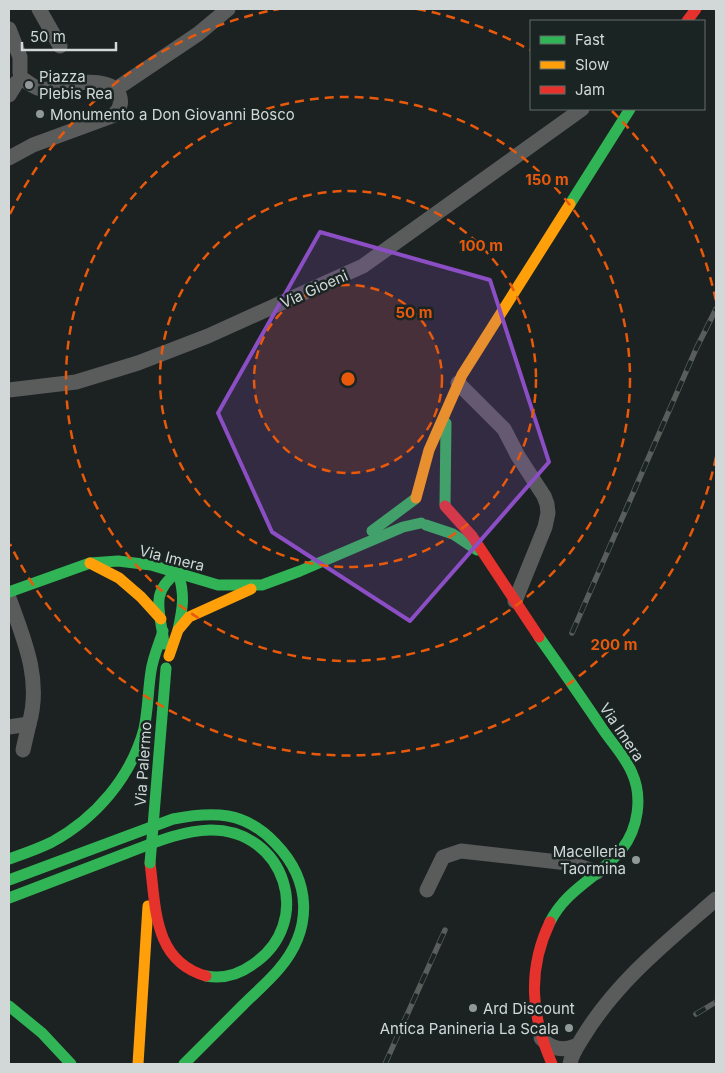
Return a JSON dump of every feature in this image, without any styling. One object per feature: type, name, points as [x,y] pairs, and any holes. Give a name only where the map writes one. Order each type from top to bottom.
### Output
[{"type":"main road","points":[[687,20],[696,9]]},
{"type":"main road","points":[[485,557],[471,545],[456,536],[443,529],[417,520],[412,510],[429,450],[450,406],[458,383],[629,110]]},
{"type":"main road","points":[[424,524],[436,523],[444,516],[447,480],[444,434],[450,406]]},
{"type":"main road","points":[[415,499],[424,492],[432,492],[440,496],[445,505],[471,532],[485,557]]},
{"type":"main road","name":"Via Imera","points":[[327,558],[360,539],[415,499]]},
{"type":"main road","name":"Via Imera","points":[[9,592],[90,563],[118,561],[151,565],[218,585],[262,585],[403,528],[424,524]]},
{"type":"main road","name":"Via Imera","points":[[485,557],[632,772],[637,793],[636,816],[631,835],[623,849],[567,896],[547,928],[539,952],[535,976],[534,1007],[544,1064]]},
{"type":"main road","points":[[90,563],[119,578],[141,597],[162,625]]},
{"type":"main road","points":[[178,572],[184,588],[183,605],[178,630],[166,668],[159,608],[160,594],[166,581],[178,572]]},
{"type":"main road","points":[[178,630],[189,617],[262,585]]},
{"type":"main road","points":[[9,859],[58,838],[87,818],[111,792],[130,764],[144,727],[151,668],[162,625]]},
{"type":"main road","name":"Via Palermo","points":[[150,863],[166,668]]},
{"type":"main road","points":[[9,880],[173,819],[196,815],[214,814],[236,817],[258,827],[274,840],[286,854],[296,871],[301,885],[304,906],[300,936],[279,970],[184,1064]]},
{"type":"main road","points":[[9,898],[176,835],[201,830],[237,834],[251,840],[264,851],[281,873],[288,902],[288,917],[283,933],[274,948],[262,960],[238,974],[207,976],[195,972],[183,964],[164,944],[160,932],[150,863]]},
{"type":"main road","points":[[138,1064],[150,863]]},
{"type":"main road","points":[[9,1006],[50,1040],[71,1064]]},
{"type":"main road","name":"Via Imera","points":[[540,1037],[552,1064]]},
{"type":"street","points":[[39,9],[60,46]]},
{"type":"street","points":[[116,89],[198,34],[228,9]]},
{"type":"street","points":[[9,29],[20,57],[16,80],[43,90],[90,82],[107,84],[116,89],[120,97],[120,106],[112,116],[33,144],[9,158]]},
{"type":"street","name":"Via Gioeni","points":[[9,390],[76,382],[138,363],[208,336],[363,266],[581,110]]},
{"type":"street","points":[[458,383],[504,429],[518,456],[548,504],[545,527],[515,601]]},
{"type":"street","points":[[9,598],[29,655],[34,684],[34,708],[22,750]]},
{"type":"street","points":[[9,728],[29,724]]},
{"type":"street","points":[[427,890],[443,857],[461,851],[568,864],[597,872]]},
{"type":"street","points":[[562,1064],[622,985],[716,899]]},
{"type":"street","points":[[540,1037],[554,1048],[565,1049],[577,1044]]},
{"type":"street","points":[[570,1064],[577,1044]]},
{"type":"highlighted area","points":[[320,232],[490,280],[549,462],[410,621],[272,532],[218,413]]},
{"type":"railway","points":[[572,633],[696,349],[716,309]]},
{"type":"railway","points":[[385,1064],[445,930]]},
{"type":"railway","points":[[696,1014],[716,1002]]},
{"type":"traffic: fast","points":[[570,204],[629,110]]},
{"type":"traffic: fast","points":[[445,504],[446,423]]},
{"type":"traffic: fast","points":[[372,531],[415,499]]},
{"type":"traffic: fast","points":[[9,592],[90,563],[118,561],[151,565],[218,585],[262,585],[300,571],[403,527],[421,523]]},
{"type":"traffic: fast","points":[[426,525],[453,534],[477,550]]},
{"type":"traffic: fast","points":[[178,572],[182,588],[178,630]]},
{"type":"traffic: fast","points":[[164,644],[159,613],[160,596],[163,588],[178,572]]},
{"type":"traffic: fast","points":[[9,859],[47,845],[68,832],[97,808],[121,780],[138,747],[144,729],[152,666],[163,631]]},
{"type":"traffic: fast","points":[[539,637],[626,762],[635,782],[638,802],[632,832],[622,849],[565,900],[550,922]]},
{"type":"traffic: fast","points":[[150,863],[166,668]]},
{"type":"traffic: fast","points":[[9,880],[173,819],[188,816],[215,815],[240,819],[264,832],[275,843],[296,873],[301,889],[304,905],[298,938],[290,954],[275,974],[184,1064]]},
{"type":"traffic: fast","points":[[9,898],[175,836],[210,830],[236,834],[257,845],[273,861],[283,881],[287,904],[283,926],[272,947],[252,965],[236,974],[206,976]]},
{"type":"traffic: fast","points":[[9,1006],[42,1033],[71,1064]]},
{"type":"traffic: slow","points":[[416,498],[429,450],[462,375],[570,204]]},
{"type":"traffic: slow","points":[[90,563],[119,578],[141,597],[161,619]]},
{"type":"traffic: slow","points":[[169,656],[178,630],[189,617],[251,589]]},
{"type":"traffic: slow","points":[[138,1064],[148,906]]},
{"type":"traffic: jam","points":[[688,20],[696,9]]},
{"type":"traffic: jam","points":[[445,506],[472,536],[539,637]]},
{"type":"traffic: jam","points":[[150,863],[156,914],[160,930],[167,945],[176,958],[189,969],[206,976]]},
{"type":"traffic: jam","points":[[550,922],[538,958],[534,993],[540,1028],[552,1064]]},
{"type":"place","name":"Piazza Plebis Rea","points":[[29,85]]},
{"type":"place","name":"Monumento a Don Giovanni Bosco","points":[[40,114]]},
{"type":"place","name":"Macelleria Taormina","points":[[636,860]]},
{"type":"place","name":"Ard Discount","points":[[473,1008]]},
{"type":"place","name":"Antica Panineria La Scala","points":[[569,1028]]}]
